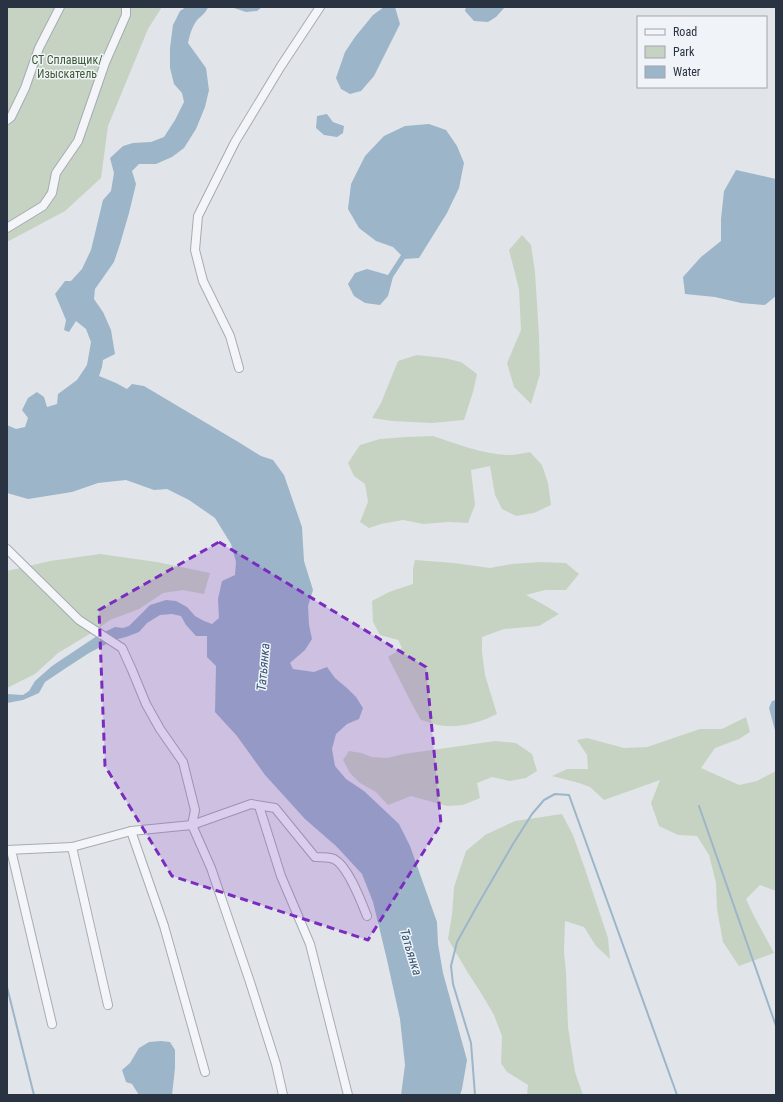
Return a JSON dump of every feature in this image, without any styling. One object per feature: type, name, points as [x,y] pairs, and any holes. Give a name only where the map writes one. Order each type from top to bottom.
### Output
[{"type":"street","points":[[7,120],[11,117],[22,93],[38,48],[60,7]]},
{"type":"street","points":[[7,228],[44,206],[52,193],[56,173],[78,141],[105,63],[126,15],[126,7]]},
{"type":"street","points":[[239,368],[230,336],[203,281],[195,250],[198,216],[235,142],[281,66],[320,7]]},
{"type":"street","points":[[7,549],[79,620],[122,648],[146,704],[160,729],[183,762],[195,810],[192,825],[211,868],[245,968],[276,1064],[283,1095]]},
{"type":"street","points":[[52,1024],[9,850],[72,847],[131,831],[192,825],[251,804],[275,808],[315,857],[333,859],[345,869],[359,896],[367,916]]},
{"type":"street","points":[[259,806],[281,876],[310,944],[348,1095]]},
{"type":"street","points":[[131,831],[164,926],[205,1072]]},
{"type":"street","points":[[72,847],[108,1006]]},
{"type":"highlighted area","points":[[219,542],[426,667],[441,824],[368,940],[172,876],[105,766],[99,610]]},
{"type":"green space","name":"СТ Сплавщик/ Изыскатель","points":[[7,7],[162,7],[148,29],[108,126],[101,178],[65,211],[7,242]]},
{"type":"green space","points":[[522,235],[531,245],[535,272],[539,335],[540,374],[531,404],[514,387],[507,363],[521,330],[519,289],[509,250]]},
{"type":"green space","points":[[417,355],[444,358],[461,362],[477,374],[464,420],[432,423],[392,421],[372,418],[381,403],[398,361]]},
{"type":"green space","points":[[433,436],[489,453],[508,455],[530,452],[542,465],[548,483],[551,505],[534,513],[516,516],[502,509],[495,495],[490,466],[471,470],[475,505],[468,523],[449,522],[423,524],[403,520],[369,528],[360,522],[368,502],[365,484],[354,476],[348,463],[360,445],[380,439]]},
{"type":"green space","points":[[100,554],[157,562],[210,573],[204,594],[183,590],[163,593],[139,609],[110,620],[58,653],[35,674],[7,688],[7,571],[50,561]]},
{"type":"green space","points":[[415,560],[490,568],[512,564],[540,562],[566,563],[579,574],[566,590],[545,590],[526,595],[559,614],[539,626],[504,629],[482,637],[485,675],[497,714],[459,726],[443,726],[421,720],[413,706],[388,657],[402,648],[398,640],[380,635],[373,622],[372,601],[389,592],[413,584],[413,569]]},
{"type":"green space","points":[[746,717],[750,732],[739,739],[715,748],[701,768],[739,785],[757,781],[776,771],[776,891],[760,885],[746,899],[774,953],[739,966],[723,942],[717,909],[716,883],[709,855],[697,836],[678,835],[659,826],[651,803],[660,780],[604,800],[590,787],[552,776],[567,769],[588,769],[587,755],[577,740],[587,738],[624,748],[647,747],[700,729],[722,729]]},
{"type":"green space","points":[[495,741],[516,743],[532,754],[537,771],[526,778],[510,781],[492,777],[477,783],[480,798],[463,805],[447,806],[411,796],[388,805],[376,792],[360,783],[350,773],[343,760],[349,751],[372,757],[387,758],[404,754]]},
{"type":"green space","points":[[562,814],[573,835],[608,938],[610,959],[596,946],[584,927],[565,921],[564,952],[568,1027],[575,1072],[583,1095],[527,1095],[528,1085],[507,1072],[501,1063],[502,1036],[494,1015],[448,939],[452,915],[454,887],[466,851],[485,835],[515,821]]},
{"type":"water","name":"Татьянка","points":[[186,7],[208,7],[205,13],[194,25],[188,43],[206,68],[209,90],[205,107],[196,129],[184,148],[172,157],[156,164],[139,164],[132,171],[136,184],[120,244],[114,262],[95,289],[94,299],[103,312],[111,330],[115,354],[103,360],[99,376],[127,389],[132,384],[144,386],[261,456],[273,460],[284,475],[302,527],[304,561],[313,590],[308,606],[309,625],[312,639],[305,650],[290,663],[293,669],[314,672],[327,667],[335,678],[356,697],[363,708],[359,719],[347,724],[336,734],[332,749],[335,766],[346,779],[364,791],[399,824],[410,846],[437,922],[438,944],[443,973],[467,1060],[460,1095],[401,1095],[405,1065],[400,1019],[373,902],[362,874],[336,846],[305,819],[265,775],[237,736],[215,712],[216,666],[207,657],[207,636],[196,636],[186,625],[181,616],[172,614],[160,615],[147,623],[139,632],[114,640],[89,653],[45,682],[39,693],[23,700],[7,703],[7,694],[23,695],[29,691],[35,681],[52,666],[100,634],[115,627],[123,628],[129,626],[150,605],[166,600],[176,601],[187,607],[195,616],[212,624],[219,618],[218,599],[222,581],[235,575],[236,562],[231,544],[215,518],[189,500],[167,489],[154,490],[126,480],[98,483],[72,492],[28,499],[7,493],[7,425],[16,429],[25,427],[28,418],[22,410],[28,398],[37,392],[44,397],[47,407],[57,404],[58,394],[77,380],[87,365],[91,342],[86,329],[76,321],[69,332],[64,330],[66,320],[55,294],[65,281],[71,281],[82,269],[91,250],[103,200],[111,191],[114,173],[110,158],[123,146],[133,143],[151,142],[164,137],[184,102],[182,93],[174,84],[170,68],[170,48],[173,25],[180,11]]},
{"type":"water","points":[[231,7],[262,7],[257,11],[246,12]]},
{"type":"water","points":[[384,7],[395,7],[400,24],[374,76],[361,91],[350,94],[341,89],[336,78],[345,52],[373,15]]},
{"type":"water","points":[[466,7],[505,7],[496,17],[488,22],[474,21],[465,11]]},
{"type":"water","points":[[327,114],[333,122],[344,126],[343,133],[337,137],[324,135],[316,128],[317,116]]},
{"type":"water","points":[[429,124],[446,130],[457,146],[464,163],[459,188],[447,213],[419,258],[405,259],[393,277],[388,296],[380,305],[365,303],[354,296],[348,284],[355,273],[367,269],[388,275],[401,255],[393,247],[376,241],[359,228],[348,209],[351,184],[365,156],[384,136],[405,126]]},
{"type":"water","points":[[736,170],[776,179],[776,296],[765,305],[741,303],[715,297],[685,294],[683,277],[701,257],[721,241],[721,219],[724,191]]},
{"type":"water","points":[[776,700],[776,734],[769,708],[772,701]]},
{"type":"water","points":[[149,1042],[170,1042],[175,1050],[172,1095],[139,1095],[132,1084],[126,1082],[122,1070],[130,1063],[139,1048]]},
{"type":"waterway","points":[[475,1095],[471,1043],[453,984],[451,966],[457,942],[513,844],[532,814],[544,800],[555,794],[569,795],[677,1095]]},
{"type":"waterway","points":[[699,806],[776,1026]]},
{"type":"waterway","points":[[7,987],[34,1095]]}]
